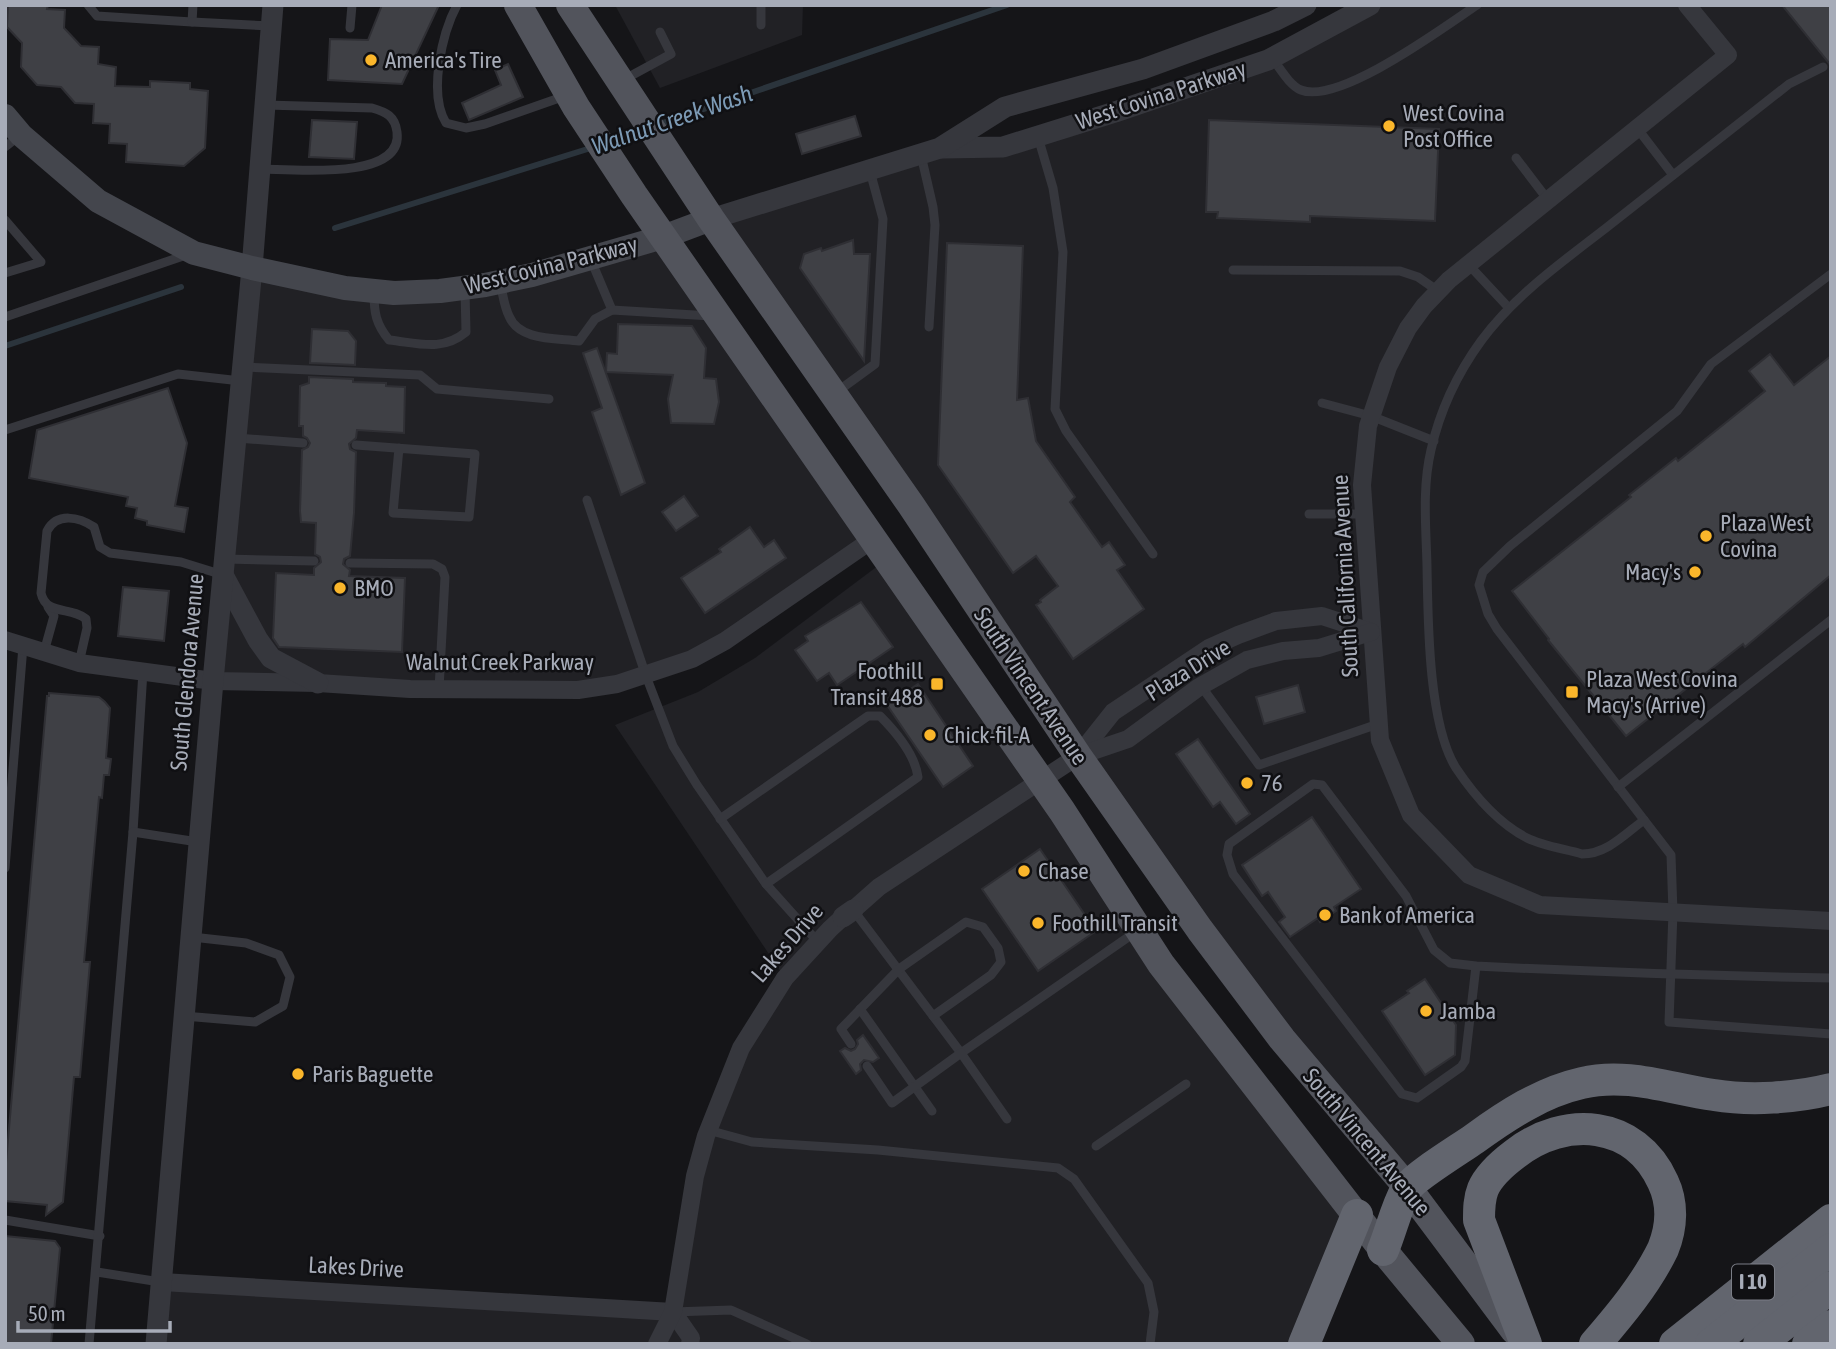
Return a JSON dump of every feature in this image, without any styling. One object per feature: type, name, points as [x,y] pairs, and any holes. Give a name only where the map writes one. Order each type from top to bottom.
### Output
[{"type":"highway","points":[[1384,1250],[1407,1187],[1504,1117],[1532,1101],[1584,1082],[1636,1080],[1716,1096],[1759,1097],[1831,1090]]},
{"type":"highway","points":[[1525,1344],[1479,1220],[1480,1198],[1484,1185],[1503,1163],[1545,1135],[1569,1130],[1598,1129],[1624,1137],[1651,1161],[1668,1193],[1671,1219],[1664,1247],[1650,1272],[1620,1315],[1595,1344]]},
{"type":"highway","points":[[1304,1344],[1356,1215]]},
{"type":"highway","name":"I 10","points":[[1675,1344],[1831,1220]]},
{"type":"highway","points":[[1711,1344],[1831,1249]]},
{"type":"highway","points":[[1759,1344],[1831,1287]]},
{"type":"highway","points":[[1808,1344],[1831,1326]]},
{"type":"main road","name":"South Vincent Avenue","points":[[518,5],[569,95],[663,237],[1040,780],[1168,974],[1356,1215],[1461,1344]]},
{"type":"main road","name":"South Vincent Avenue","points":[[570,5],[710,219],[911,505],[1078,756],[1208,941],[1282,1039],[1407,1187],[1525,1344]]},
{"type":"main road","name":"West Covina Parkway","points":[[10,133],[98,201],[194,253],[251,268],[374,292],[465,288],[500,282],[663,237],[710,219]]},
{"type":"street","name":"West Covina Parkway","points":[[930,151],[1003,147],[1115,112],[1272,57],[1370,5]]},
{"type":"street","name":"South California Avenue","points":[[1688,5],[1728,55],[1438,290],[1408,328],[1388,367],[1371,416],[1364,453],[1362,485],[1380,740],[1411,815],[1469,875],[1539,905],[1831,921]]},
{"type":"street","name":"West Covina Parkway","points":[[710,219],[930,151],[1005,107],[1143,69],[1304,6]]},
{"type":"street","name":"South Glendora Avenue","points":[[156,1344],[272,16]]},
{"type":"street","name":"Walnut Creek Parkway","points":[[14,643],[79,663],[212,681],[439,689],[578,690],[617,684],[692,659],[725,641],[873,539]]},
{"type":"street","points":[[223,567],[258,640],[271,658],[318,683]]},
{"type":"street","points":[[1078,756],[1113,712],[1209,648],[1238,635],[1276,621],[1322,616],[1371,632]]},
{"type":"street","name":"Plaza Drive","points":[[1078,756],[1129,739],[1201,686],[1247,660],[1283,651],[1318,648],[1371,632]]},
{"type":"street","name":"Lakes Drive","points":[[657,1344],[673,1312],[695,1176],[708,1130],[741,1048],[785,978],[818,942],[879,887],[1078,756]]},
{"type":"street","name":"Lakes Drive","points":[[162,1282],[673,1312]]},
{"type":"street","points":[[673,1312],[691,1338],[690,1344]]},
{"type":"lane","points":[[88,5],[97,16],[192,22],[272,16]]},
{"type":"lane","points":[[192,22],[193,5]]},
{"type":"lane","points":[[350,28],[352,5]]},
{"type":"lane","points":[[457,5],[440,55],[437,82],[446,123],[466,128],[485,124],[569,95]]},
{"type":"lane","points":[[761,5],[761,25]]},
{"type":"lane","points":[[1272,57],[1299,89],[1311,93],[1328,91],[1347,85],[1425,40],[1477,5]]},
{"type":"lane","points":[[620,82],[671,54],[660,32]]},
{"type":"lane","points":[[1644,820],[1602,852],[1591,854],[1582,854],[1529,839],[1507,826],[1493,813],[1455,766],[1438,715],[1430,660],[1425,497],[1434,441],[1443,408],[1462,369],[1482,339],[1509,308],[1572,254],[1789,85],[1823,67]]},
{"type":"lane","points":[[259,169],[341,171],[369,165],[394,149],[397,134],[393,119],[386,112],[372,108],[265,105]]},
{"type":"lane","points":[[1637,128],[1673,175]]},
{"type":"lane","points":[[1038,136],[1053,188],[1063,252],[1055,409],[1066,432],[1153,554]]},
{"type":"lane","points":[[929,327],[935,225],[930,151]]},
{"type":"lane","points":[[1516,158],[1548,200]]},
{"type":"lane","points":[[833,395],[875,363],[883,219],[870,170]]},
{"type":"lane","points":[[5,220],[41,262],[5,273]]},
{"type":"lane","points":[[5,317],[194,253]]},
{"type":"lane","points":[[590,258],[612,310]]},
{"type":"lane","points":[[1468,264],[1509,308]]},
{"type":"lane","points":[[1233,270],[1400,271],[1438,290]]},
{"type":"lane","points":[[1831,274],[1711,364],[1677,411],[1510,546],[1483,572],[1479,585],[1488,614],[1497,629],[1671,855],[1673,912],[1669,1022],[1831,1034]]},
{"type":"lane","points":[[500,282],[509,316],[515,327],[527,335],[579,341],[595,319],[612,310],[718,316]]},
{"type":"lane","points":[[374,292],[374,316],[379,328],[389,340],[443,345],[455,342],[466,332],[465,288]]},
{"type":"lane","points":[[5,429],[178,374],[420,375],[437,389],[549,399]]},
{"type":"lane","points":[[1322,403],[1371,416],[1434,441]]},
{"type":"lane","points":[[235,438],[303,443]]},
{"type":"lane","points":[[356,445],[399,448],[475,454],[469,517],[393,513],[399,448]]},
{"type":"lane","points":[[587,500],[646,676],[673,746],[720,820],[766,884],[818,942]]},
{"type":"lane","points":[[1309,514],[1363,514]]},
{"type":"lane","points":[[44,652],[54,616],[43,602],[41,593],[47,531],[51,523],[59,518],[85,521],[94,527],[100,547],[110,553],[223,567],[314,562]]},
{"type":"lane","points":[[350,563],[433,564],[442,569],[445,577],[439,689]]},
{"type":"lane","points":[[48,607],[79,613],[86,620],[87,628],[79,663]]},
{"type":"lane","points":[[1618,787],[1831,620]]},
{"type":"lane","points":[[5,868],[14,643]]},
{"type":"lane","points":[[89,1344],[133,832],[143,671]]},
{"type":"lane","points":[[1201,686],[1259,765],[1378,724]]},
{"type":"lane","points":[[720,820],[868,716],[880,716],[891,727],[916,766],[918,777],[766,884]]},
{"type":"lane","points":[[1476,966],[1465,1061],[1461,1067],[1417,1098],[1402,1094],[1233,874],[1228,864],[1229,844],[1313,784],[1322,785],[1406,896],[1434,950],[1450,962],[1476,966],[1670,976],[1831,978]]},
{"type":"lane","points":[[133,832],[199,842]]},
{"type":"lane","points":[[848,914],[899,969],[1007,1119]]},
{"type":"lane","points":[[851,1044],[841,1028],[899,969],[966,922],[983,927],[998,948],[1001,962],[991,975],[933,1016]]},
{"type":"lane","points":[[867,1066],[892,1103],[1139,930]]},
{"type":"lane","points":[[184,1016],[255,1022],[283,1006],[290,977],[279,955],[246,943],[191,937]]},
{"type":"lane","points":[[860,1009],[932,1111]]},
{"type":"lane","points":[[1096,1146],[1186,1084]]},
{"type":"lane","points":[[708,1130],[752,1142],[878,1150],[1058,1168],[1074,1179],[1148,1283],[1154,1312],[1150,1344]]},
{"type":"lane","points":[[5,1220],[100,1236]]},
{"type":"lane","points":[[97,1272],[162,1282]]},
{"type":"lane","points":[[673,1312],[731,1310],[807,1344]]},
{"type":"shaded area","points":[[615,5],[803,5],[802,35],[660,88]]},
{"type":"shaded area","name":"Plaza West Covina","points":[[1370,5],[1831,5],[1831,1089],[1584,1082],[1407,1187],[1343,1114],[711,219],[940,148],[1003,147],[1268,60]]},
{"type":"shaded area","points":[[663,237],[873,539],[725,641],[617,684],[213,681],[252,268],[394,293]]},
{"type":"shaded area","points":[[887,559],[1357,1215],[1304,1344],[156,1344],[162,1282],[673,1312],[706,1136],[785,978],[615,725],[698,692],[755,658]]},
{"type":"building","points":[[8,5],[48,5],[47,9],[65,10],[64,28],[81,46],[99,47],[98,64],[116,67],[115,86],[150,87],[150,81],[190,83],[190,89],[208,91],[205,148],[184,166],[126,162],[127,144],[109,143],[110,124],[93,123],[94,104],[75,103],[61,87],[37,85],[21,67],[22,43],[7,27]]},
{"type":"building","name":"America's Tire","points":[[382,5],[439,5],[402,84],[328,80],[330,39],[368,40]]},
{"type":"building","points":[[1782,5],[1831,5],[1831,68],[1829,63]]},
{"type":"building","points":[[508,64],[523,97],[469,120],[462,103],[501,85],[495,70]]},
{"type":"building","points":[[855,116],[861,136],[802,154],[796,134]]},
{"type":"building","points":[[312,120],[357,122],[354,159],[309,157]]},
{"type":"building","points":[[1209,120],[1439,129],[1435,221],[1310,216],[1310,222],[1217,218],[1218,212],[1206,212]]},
{"type":"building","points":[[853,240],[854,254],[870,254],[864,361],[800,268],[804,254]]},
{"type":"building","points":[[947,243],[1023,246],[1017,400],[1028,398],[1036,441],[1075,497],[1070,502],[1102,547],[1109,542],[1125,565],[1117,570],[1144,609],[1073,659],[1036,605],[1058,586],[1036,556],[1013,573],[938,465]]},
{"type":"building","points":[[618,324],[692,326],[706,348],[704,378],[716,379],[719,402],[714,424],[671,423],[668,399],[673,375],[606,372],[607,353],[617,354]]},
{"type":"building","points":[[312,329],[348,331],[356,341],[355,365],[310,363]]},
{"type":"building","points":[[597,348],[645,483],[621,495],[592,412],[602,408],[583,353]]},
{"type":"building","name":"Plaza West Covina","points":[[1770,354],[1794,385],[1831,356],[1831,575],[1745,647],[1743,644],[1626,736],[1512,591],[1631,497],[1629,495],[1676,458],[1678,461],[1765,391],[1749,371]]},
{"type":"building","points":[[309,377],[353,379],[353,382],[386,383],[386,386],[405,387],[404,433],[357,430],[356,438],[349,444],[350,449],[356,452],[354,513],[350,556],[344,559],[343,564],[350,570],[349,576],[405,578],[402,652],[279,647],[273,638],[276,573],[314,575],[314,568],[321,562],[320,557],[315,554],[316,523],[301,522],[300,511],[302,450],[310,443],[303,436],[303,426],[299,426],[300,386],[309,383]]},
{"type":"building","points":[[168,388],[187,443],[175,506],[188,508],[184,532],[147,525],[147,521],[135,518],[137,508],[126,506],[128,497],[29,478],[37,430]]},
{"type":"building","points":[[684,496],[698,516],[676,531],[662,512]]},
{"type":"building","points":[[750,527],[764,547],[774,540],[786,558],[705,613],[681,578],[721,552],[719,549]]},
{"type":"building","points":[[123,587],[169,591],[164,641],[118,636]]},
{"type":"building","points":[[861,602],[893,647],[837,685],[829,673],[817,681],[795,650],[808,641],[805,636]]},
{"type":"building","name":"Chick-fil-A","points":[[918,684],[973,766],[943,787],[887,705]]},
{"type":"building","points":[[1298,685],[1305,712],[1264,724],[1256,697]]},
{"type":"building","points":[[49,693],[99,697],[105,702],[110,708],[106,758],[111,759],[109,775],[104,775],[102,798],[99,797],[84,962],[90,962],[80,1077],[74,1077],[63,1202],[46,1215],[47,1205],[5,1201],[5,1174]]},
{"type":"building","points":[[1198,739],[1250,814],[1236,824],[1220,802],[1213,807],[1176,754]]},
{"type":"building","points":[[1312,817],[1361,889],[1334,907],[1336,911],[1320,922],[1318,918],[1290,937],[1279,922],[1285,917],[1268,892],[1262,896],[1242,865]]},
{"type":"building","points":[[1040,849],[1096,931],[1038,971],[982,889]]},
{"type":"building","points":[[1425,979],[1456,1025],[1455,1055],[1425,1075],[1382,1011]]},
{"type":"building","points":[[863,1035],[879,1058],[873,1062],[864,1060],[860,1064],[861,1070],[856,1074],[840,1051],[845,1048],[851,1051],[855,1049],[857,1040]]},
{"type":"building","points":[[5,1236],[55,1241],[60,1248],[51,1344],[5,1344]]},
{"type":"waterway","name":"Walnut Creek Wash","points":[[657,125],[1007,5]]},
{"type":"waterway","name":"Walnut Creek Wash","points":[[607,142],[643,130]]},
{"type":"waterway","name":"Walnut Creek Wash","points":[[335,228],[594,147]]},
{"type":"waterway","name":"Walnut Creek Wash","points":[[5,346],[181,287]]},
{"type":"place","name":"America's Tire","points":[[371,60]]},
{"type":"place","name":"West Covina Post Office","points":[[1389,126]]},
{"type":"place","name":"Plaza West Covina","points":[[1706,536]]},
{"type":"place","name":"Macy's","points":[[1695,572]]},
{"type":"place","name":"BMO","points":[[340,588]]},
{"type":"place","name":"Foothill Transit 488","points":[[937,684]]},
{"type":"place","name":"Plaza West Covina Macy's (Arrive)","points":[[1572,692]]},
{"type":"place","name":"Chick-fil-A","points":[[930,735]]},
{"type":"place","name":"76","points":[[1247,783]]},
{"type":"place","name":"Chase","points":[[1024,871]]},
{"type":"place","name":"Bank of America","points":[[1325,915]]},
{"type":"place","name":"Foothill Transit","points":[[1038,923]]},
{"type":"place","name":"Jamba","points":[[1426,1011]]},
{"type":"place","name":"Paris Baguette","points":[[298,1074]]}]
